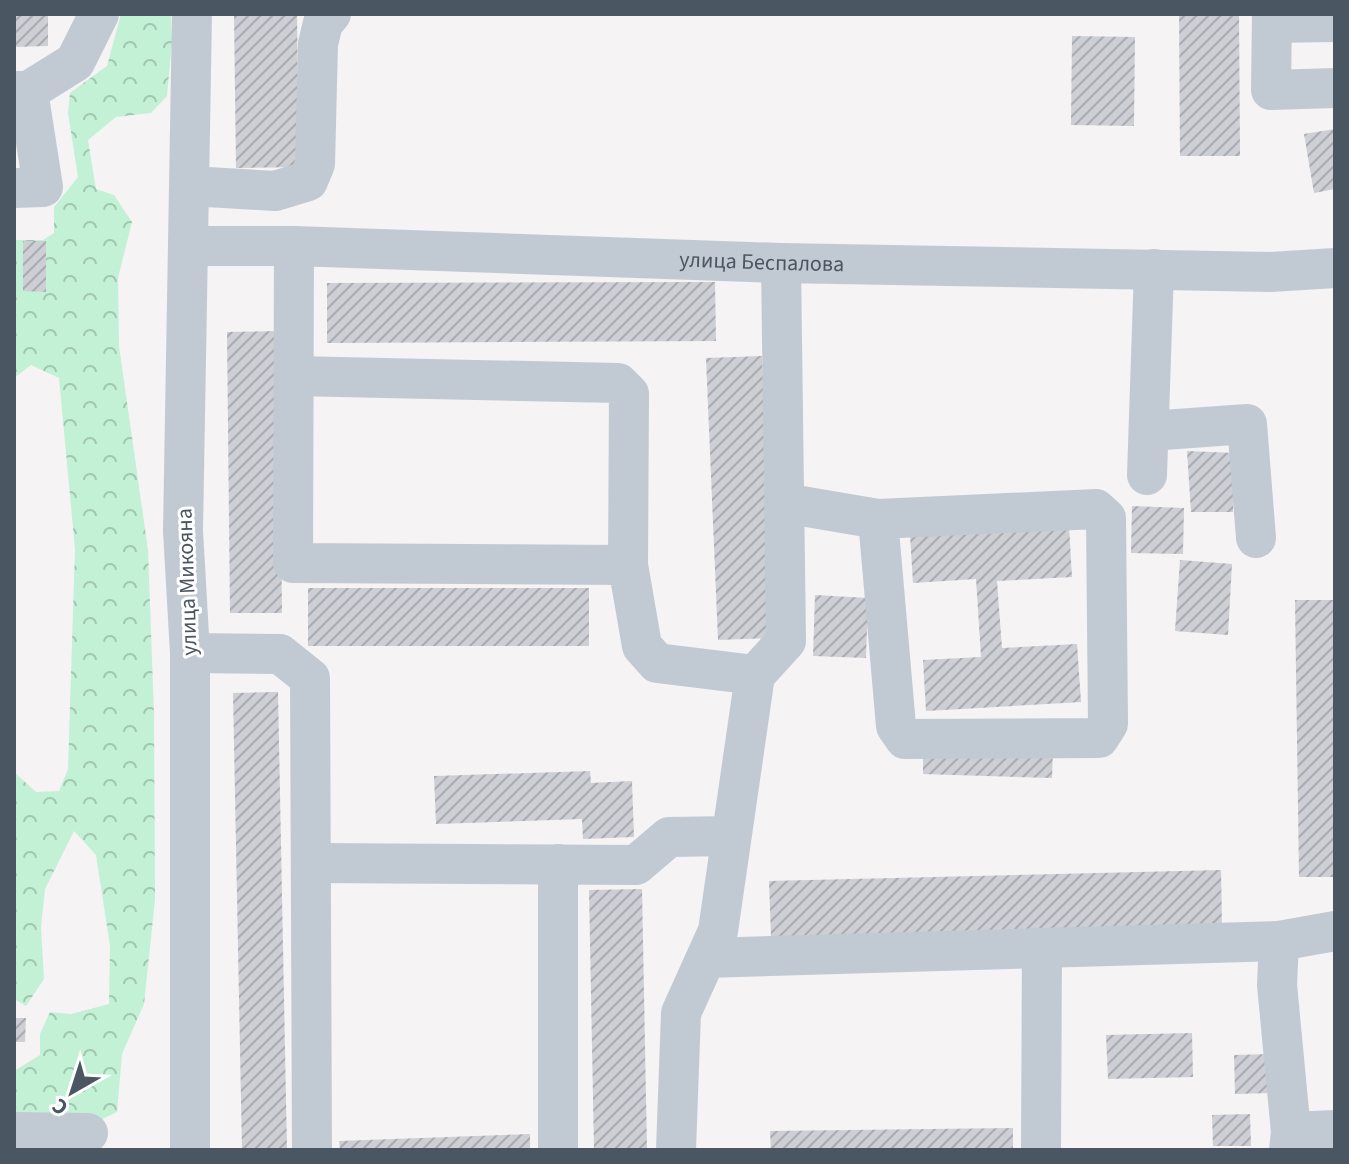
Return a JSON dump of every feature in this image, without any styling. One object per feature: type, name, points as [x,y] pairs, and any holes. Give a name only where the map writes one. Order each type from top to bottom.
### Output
[{"type":"street","points":[[14,188],[43,187],[19,94],[75,62],[99,14]]},
{"type":"street","name":"улица Микояна","points":[[190,1150],[190,653],[183,531],[192,14]]},
{"type":"street","points":[[190,186],[275,191],[308,181],[315,164],[318,44],[323,23],[331,14]]},
{"type":"street","points":[[1335,22],[1272,18],[1271,90],[1335,88]]},
{"type":"street","name":"улица Беспалова","points":[[188,246],[294,246],[781,263],[1270,272],[1335,268]]},
{"type":"street","points":[[294,246],[293,563],[628,565]]},
{"type":"street","points":[[676,1150],[681,1013],[718,931],[755,675],[786,641],[781,263]]},
{"type":"street","points":[[1147,475],[1154,269]]},
{"type":"street","points":[[294,376],[618,383],[629,394],[628,565],[642,646],[657,663],[755,675]]},
{"type":"street","points":[[1149,431],[1247,424],[1256,538]]},
{"type":"street","points":[[784,503],[878,519],[1096,509],[1106,518],[1108,724],[1099,738],[905,739],[896,726],[878,519]]},
{"type":"street","points":[[190,653],[280,654],[310,678],[312,1150]]},
{"type":"street","points":[[313,863],[636,865],[669,837],[731,836]]},
{"type":"street","points":[[558,864],[558,1150]]},
{"type":"street","points":[[706,958],[1279,941],[1335,931]]},
{"type":"street","points":[[1279,941],[1277,985],[1290,1141],[1335,1130]]},
{"type":"street","points":[[1041,1150],[1042,948]]},
{"type":"street","points":[[14,1132],[88,1133]]},
{"type":"green space","points":[[121,14],[171,14],[167,96],[151,113],[116,117],[88,140],[96,189],[114,195],[132,222],[118,278],[119,346],[148,550],[154,714],[155,900],[144,1004],[122,1054],[117,1112],[81,1129],[14,1145],[14,1071],[40,1055],[40,1034],[50,1012],[71,1014],[109,1004],[110,946],[96,855],[74,831],[45,889],[41,927],[44,979],[26,1006],[14,999],[14,772],[36,792],[59,791],[68,769],[75,549],[59,378],[31,365],[14,378],[14,240],[43,240],[54,233],[54,207],[78,177],[68,113],[70,93],[107,66]]},
{"type":"building","points":[[14,14],[48,14],[48,46],[14,47]]},
{"type":"building","points":[[234,14],[297,14],[299,167],[236,168]]},
{"type":"building","points":[[1179,14],[1239,14],[1240,156],[1180,156]]},
{"type":"building","points":[[1072,36],[1135,37],[1134,126],[1071,125]]},
{"type":"building","points":[[1335,129],[1335,189],[1314,193],[1304,134]]},
{"type":"building","points":[[23,241],[46,241],[46,292],[23,291]]},
{"type":"building","points":[[715,282],[716,341],[327,343],[327,283]]},
{"type":"building","points":[[279,331],[282,613],[230,613],[227,332]]},
{"type":"building","points":[[762,356],[774,638],[718,640],[706,358]]},
{"type":"building","points":[[1187,451],[1234,453],[1233,512],[1191,512]]},
{"type":"building","points":[[1132,506],[1184,508],[1183,554],[1131,553]]},
{"type":"building","points":[[1069,526],[1072,577],[997,581],[1002,648],[1077,644],[1081,702],[926,711],[923,660],[981,657],[976,579],[913,583],[910,535]]},
{"type":"building","points":[[1180,560],[1232,564],[1228,635],[1175,631]]},
{"type":"building","points":[[308,588],[589,588],[589,646],[308,646]]},
{"type":"building","points":[[815,595],[868,598],[866,658],[813,656]]},
{"type":"building","points":[[1295,600],[1335,600],[1335,877],[1299,877]]},
{"type":"building","points":[[278,692],[287,1150],[242,1150],[233,693]]},
{"type":"building","points":[[923,745],[1053,749],[1052,778],[923,774]]},
{"type":"building","points":[[590,771],[591,783],[632,781],[634,837],[583,839],[582,819],[436,824],[434,776]]},
{"type":"building","points":[[1221,870],[1222,927],[771,937],[769,881]]},
{"type":"building","points":[[642,889],[647,1150],[594,1150],[589,890]]},
{"type":"building","points":[[14,1018],[26,1018],[25,1042],[14,1042]]},
{"type":"building","points":[[1192,1033],[1193,1077],[1108,1079],[1106,1035]]},
{"type":"building","points":[[1272,1054],[1273,1093],[1235,1094],[1234,1055]]},
{"type":"building","points":[[1250,1114],[1251,1146],[1213,1146],[1212,1115]]},
{"type":"building","points":[[1013,1128],[1013,1150],[771,1150],[770,1131]]},
{"type":"building","points":[[530,1134],[530,1150],[340,1150],[339,1141]]}]
